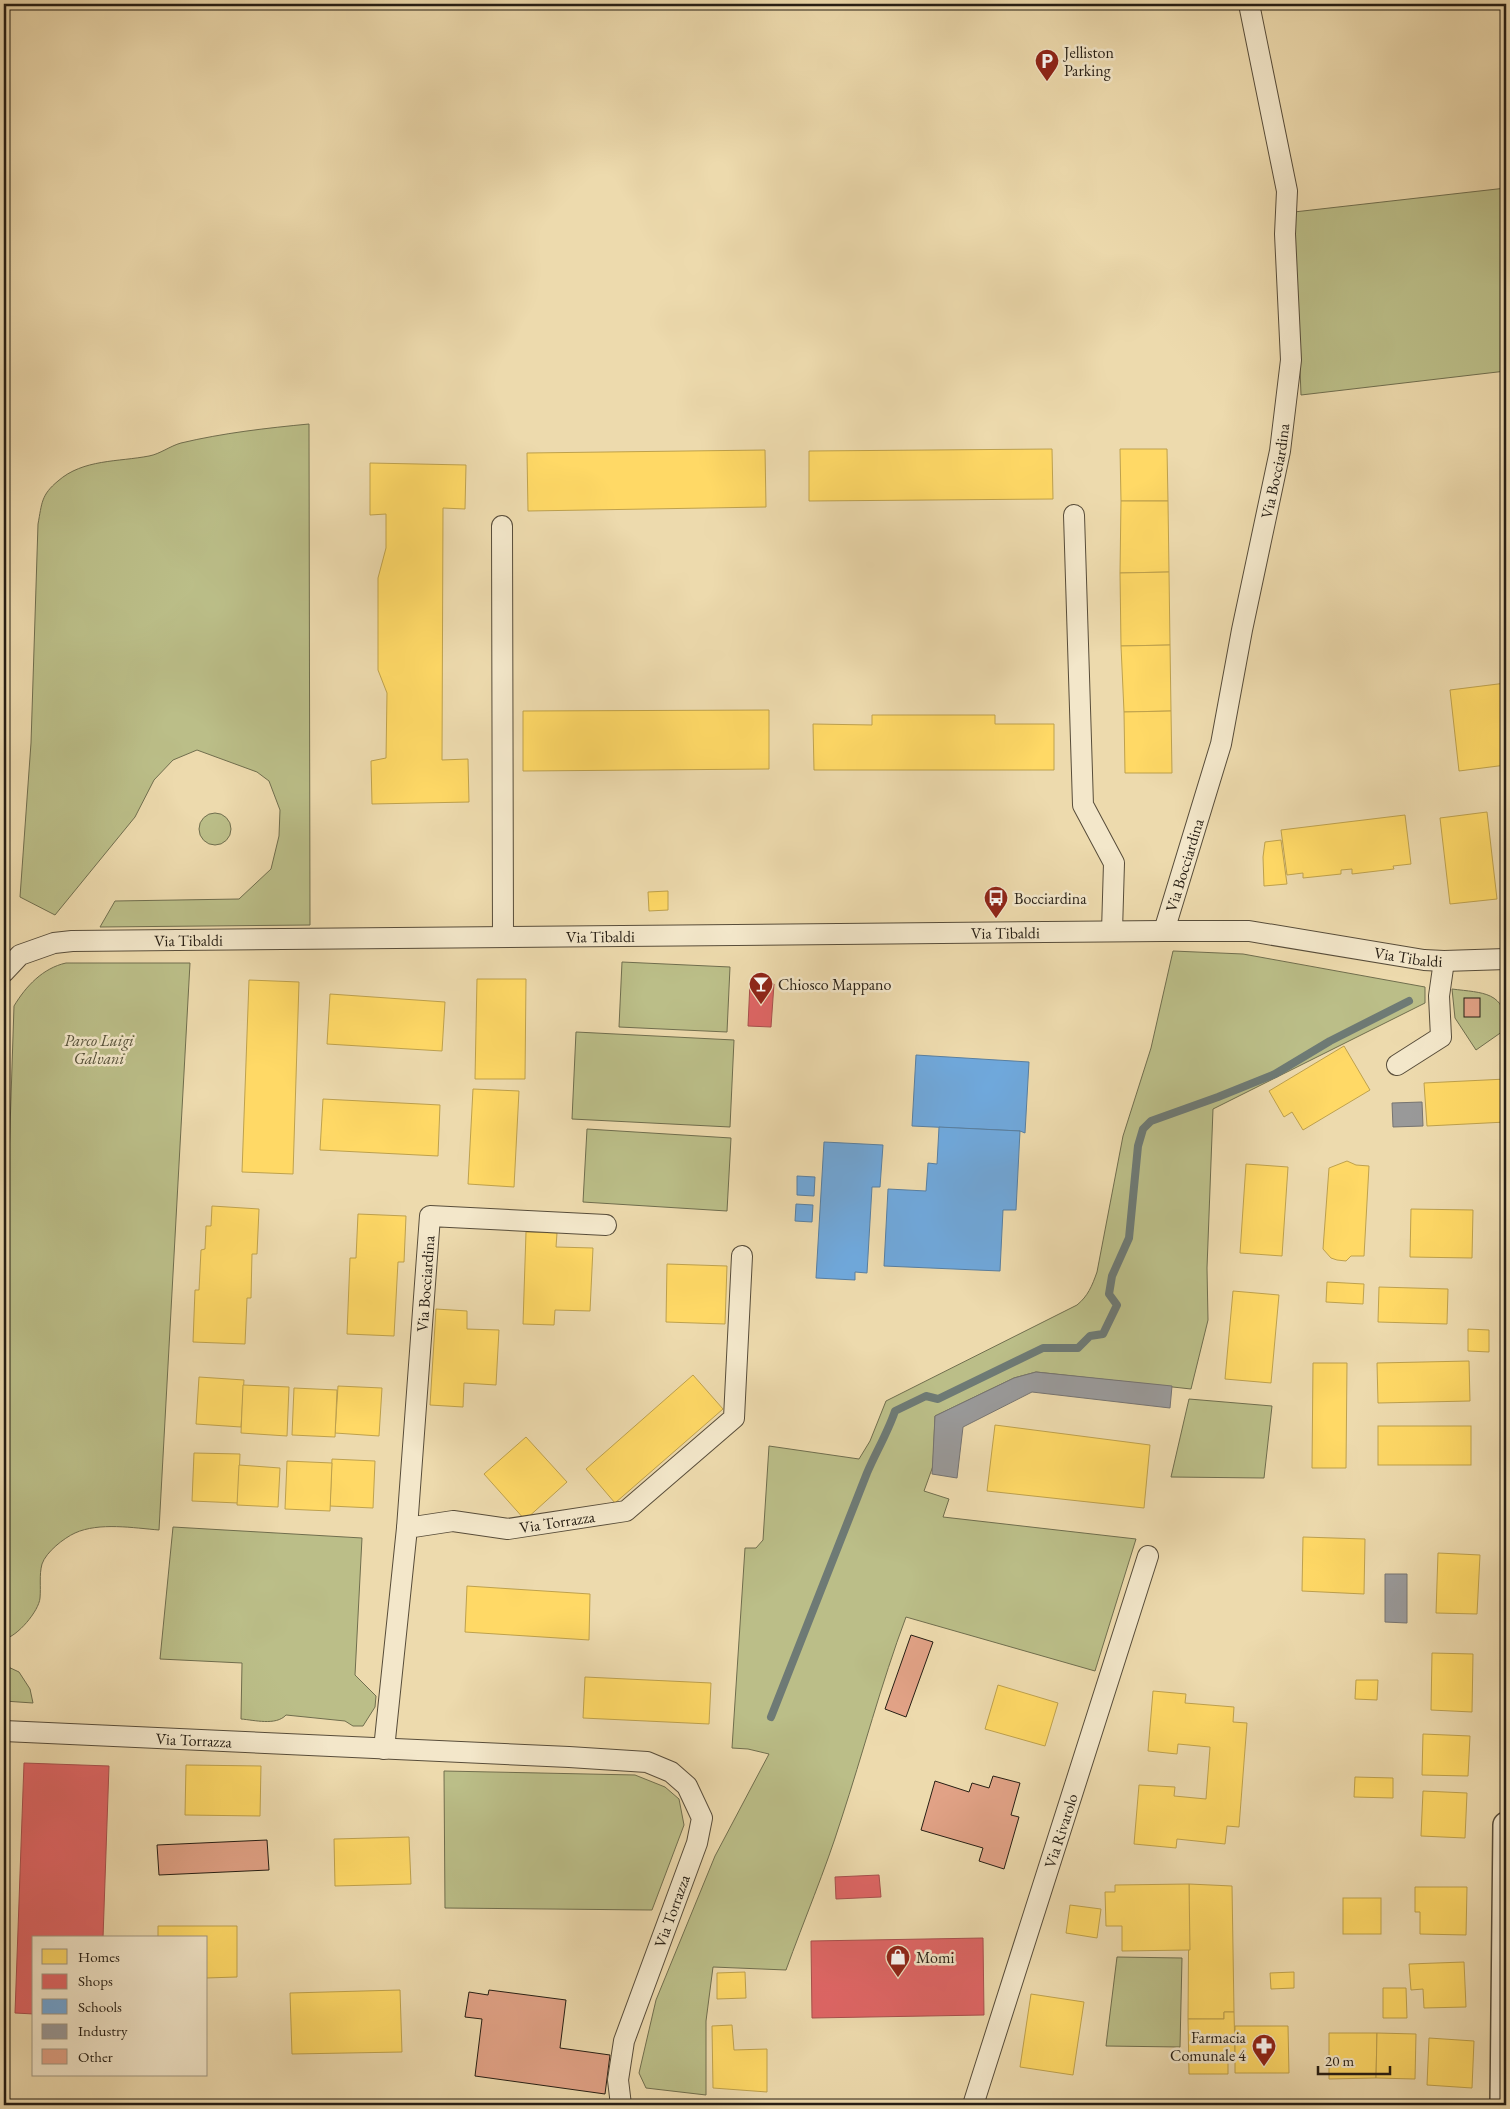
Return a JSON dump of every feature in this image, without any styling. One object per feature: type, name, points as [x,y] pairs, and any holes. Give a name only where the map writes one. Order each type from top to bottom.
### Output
[{"type":"street","name":"Via Bocciardina","points":[[1164,931],[1222,744],[1242,630],[1280,451],[1291,360],[1285,234],[1287,191],[1248,4]]},
{"type":"street","points":[[1074,515],[1083,805],[1114,863],[1112,931]]},
{"type":"street","points":[[502,526],[503,937]]},
{"type":"street","name":"Via Tibaldi","points":[[4,972],[20,955],[54,943],[231,939],[1112,931],[1250,931],[1424,960],[1506,959]]},
{"type":"street","points":[[1397,1064],[1441,1037],[1439,996],[1444,961]]},
{"type":"street","name":"Via Bocciardina","points":[[407,1528],[430,1216],[606,1225]]},
{"type":"street","name":"Via Torrazza","points":[[407,1528],[453,1521],[508,1529],[626,1511],[734,1418],[742,1256]]},
{"type":"street","points":[[384,1748],[407,1528]]},
{"type":"street","name":"Via Rivarolo","points":[[973,2105],[1148,1556]]},
{"type":"street","name":"Via Torrazza","points":[[4,1731],[647,1762],[671,1772],[687,1786],[702,1818],[696,1843],[624,2041],[618,2080],[621,2105]]},
{"type":"street","points":[[1503,2105],[1506,1825]]},
{"type":"green space","points":[[1506,188],[1506,371],[1301,395],[1294,212]]},
{"type":"green space","points":[[309,424],[310,925],[100,927],[115,901],[239,899],[271,869],[279,836],[280,810],[269,781],[257,772],[197,750],[173,760],[154,780],[135,817],[55,915],[20,897],[31,743],[38,524],[45,495],[52,486],[68,474],[101,462],[149,456],[181,443],[213,436]]},
{"type":"green space","points":[[215,813],[221,814],[226,818],[230,823],[230,835],[226,840],[221,844],[215,845],[209,844],[204,840],[200,835],[199,829],[200,823],[204,818],[209,814]]},
{"type":"green space","points":[[1173,951],[1243,954],[1425,987],[1425,1003],[1213,1109],[1207,1268],[1208,1320],[1191,1389],[1036,1372],[1014,1378],[935,1416],[933,1466],[924,1491],[949,1499],[943,1517],[1136,1539],[1095,1671],[906,1617],[888,1668],[835,1839],[786,1970],[713,1967],[706,2021],[706,2095],[646,2088],[639,2073],[656,2000],[715,1856],[769,1754],[748,1749],[732,1748],[745,1548],[756,1548],[763,1540],[769,1446],[859,1459],[870,1441],[886,1401],[1077,1305],[1084,1298],[1097,1272],[1123,1136],[1151,1048]]},
{"type":"green space","points":[[622,962],[730,967],[727,1032],[619,1027]]},
{"type":"green space","name":"Parco Luigi Galvani","points":[[66,963],[190,963],[159,1530],[106,1527],[84,1530],[66,1538],[51,1550],[44,1559],[41,1572],[40,1598],[36,1610],[21,1629],[4,1639],[4,1312],[14,1006],[36,979],[50,969]]},
{"type":"green space","points":[[1452,989],[1483,993],[1491,996],[1502,1007],[1506,1029],[1476,1050],[1455,1018]]},
{"type":"green space","points":[[576,1032],[734,1040],[730,1127],[572,1119]]},
{"type":"green space","points":[[587,1129],[731,1138],[727,1211],[583,1202]]},
{"type":"green space","points":[[1189,1399],[1272,1406],[1264,1478],[1171,1477]]},
{"type":"green space","points":[[173,1527],[362,1538],[355,1675],[376,1696],[375,1707],[363,1726],[353,1726],[345,1721],[286,1715],[271,1721],[241,1719],[242,1663],[160,1659]]},
{"type":"green space","points":[[4,1665],[19,1672],[30,1689],[33,1703],[4,1701]]},
{"type":"green space","points":[[444,1771],[635,1775],[665,1787],[679,1799],[684,1825],[652,1910],[445,1908]]},
{"type":"green space","points":[[1117,1957],[1182,1958],[1180,2047],[1106,2046]]},
{"type":"building: Homes","points":[[1052,449],[1053,499],[809,501],[809,451]]},
{"type":"building: Homes","points":[[1120,449],[1167,449],[1168,501],[1121,501]]},
{"type":"building: Homes","points":[[765,450],[766,507],[528,511],[527,453]]},
{"type":"building: Homes","points":[[370,463],[466,465],[465,509],[443,508],[442,760],[468,759],[469,802],[372,804],[371,761],[386,758],[387,693],[378,670],[378,578],[386,548],[386,514],[370,515]]},
{"type":"building: Homes","points":[[1121,501],[1168,501],[1169,572],[1120,573]]},
{"type":"building: Homes","points":[[1169,572],[1170,645],[1121,646],[1120,573]]},
{"type":"building: Homes","points":[[1170,645],[1171,711],[1124,712],[1121,646]]},
{"type":"building: Homes","points":[[1506,683],[1506,765],[1459,771],[1450,690]]},
{"type":"building: Homes","points":[[769,710],[769,769],[523,771],[523,711]]},
{"type":"building: Homes","points":[[1171,711],[1172,773],[1125,773],[1124,712]]},
{"type":"building: Homes","points":[[872,715],[995,715],[995,724],[1054,724],[1054,770],[814,770],[813,724],[872,725]]},
{"type":"building: Homes","points":[[1487,812],[1497,899],[1450,904],[1440,818]]},
{"type":"building: Homes","points":[[1405,815],[1411,864],[1393,866],[1394,869],[1352,874],[1352,869],[1341,870],[1341,874],[1303,878],[1303,873],[1287,875],[1281,830]]},
{"type":"building: Homes","points":[[1281,840],[1287,884],[1264,886],[1263,857],[1265,842]]},
{"type":"building: Homes","points":[[668,891],[668,910],[649,911],[648,892]]},
{"type":"building: Homes","points":[[477,979],[526,979],[525,1079],[475,1079]]},
{"type":"building: Homes","points":[[249,980],[299,982],[293,1174],[242,1172]]},
{"type":"building: Homes","points":[[330,994],[445,1002],[442,1051],[327,1044]]},
{"type":"building: Homes","points":[[1344,1046],[1370,1090],[1303,1130],[1292,1112],[1284,1117],[1269,1091]]},
{"type":"building: Homes","points":[[1506,1079],[1506,1122],[1427,1126],[1424,1083]]},
{"type":"building: Homes","points":[[473,1089],[519,1091],[514,1187],[468,1184]]},
{"type":"building: Homes","points":[[323,1099],[440,1105],[438,1156],[320,1150]]},
{"type":"building: Homes","points":[[1347,1161],[1356,1165],[1369,1166],[1364,1256],[1351,1256],[1346,1261],[1331,1258],[1323,1249],[1329,1168]]},
{"type":"building: Homes","points":[[1246,1164],[1288,1167],[1282,1256],[1240,1253]]},
{"type":"building: Homes","points":[[212,1206],[259,1209],[257,1254],[252,1254],[251,1298],[247,1298],[245,1344],[193,1342],[195,1290],[199,1290],[201,1250],[205,1249],[206,1226],[211,1226]]},
{"type":"building: Homes","points":[[1411,1209],[1473,1210],[1472,1258],[1410,1257]]},
{"type":"building: Homes","points":[[358,1214],[406,1216],[404,1262],[398,1262],[394,1336],[347,1334],[350,1258],[356,1258]]},
{"type":"building: Homes","points":[[526,1232],[557,1233],[556,1247],[593,1248],[590,1311],[555,1310],[554,1325],[523,1324]]},
{"type":"building: Homes","points":[[667,1264],[727,1266],[725,1324],[666,1322]]},
{"type":"building: Homes","points":[[1327,1282],[1364,1284],[1363,1304],[1326,1302]]},
{"type":"building: Homes","points":[[1379,1287],[1448,1289],[1447,1324],[1378,1322]]},
{"type":"building: Homes","points":[[1233,1291],[1279,1295],[1271,1383],[1225,1379]]},
{"type":"building: Homes","points":[[436,1309],[467,1311],[467,1329],[499,1330],[496,1385],[464,1383],[463,1407],[430,1405]]},
{"type":"building: Homes","points":[[1468,1329],[1489,1330],[1489,1352],[1468,1351]]},
{"type":"building: Homes","points":[[1469,1361],[1470,1401],[1378,1403],[1377,1363]]},
{"type":"building: Homes","points":[[1313,1363],[1347,1363],[1346,1468],[1312,1468]]},
{"type":"building: Homes","points":[[693,1375],[723,1409],[615,1503],[586,1469]]},
{"type":"building: Homes","points":[[199,1377],[244,1380],[241,1427],[196,1424]]},
{"type":"building: Homes","points":[[243,1385],[289,1387],[287,1436],[241,1433]]},
{"type":"building: Homes","points":[[338,1386],[382,1388],[379,1436],[335,1433]]},
{"type":"building: Homes","points":[[294,1388],[337,1390],[335,1437],[292,1435]]},
{"type":"building: Homes","points":[[995,1425],[1150,1445],[1144,1508],[987,1491]]},
{"type":"building: Homes","points":[[1378,1426],[1471,1426],[1471,1465],[1378,1465]]},
{"type":"building: Homes","points":[[526,1437],[567,1482],[525,1520],[484,1474]]},
{"type":"building: Homes","points":[[194,1453],[240,1454],[238,1503],[192,1501]]},
{"type":"building: Homes","points":[[332,1459],[375,1461],[373,1508],[330,1506]]},
{"type":"building: Homes","points":[[287,1461],[332,1463],[330,1511],[285,1509]]},
{"type":"building: Homes","points":[[239,1465],[280,1468],[278,1507],[237,1505]]},
{"type":"building: Homes","points":[[1303,1537],[1365,1539],[1364,1594],[1302,1591]]},
{"type":"building: Homes","points":[[1438,1553],[1480,1555],[1477,1614],[1436,1613]]},
{"type":"building: Homes","points":[[467,1586],[590,1594],[589,1640],[465,1632]]},
{"type":"building: Homes","points":[[1432,1653],[1473,1654],[1472,1712],[1431,1710]]},
{"type":"building: Homes","points":[[585,1677],[711,1683],[709,1724],[583,1718]]},
{"type":"building: Homes","points":[[1356,1680],[1378,1680],[1377,1700],[1355,1699]]},
{"type":"building: Homes","points":[[998,1685],[1058,1703],[1045,1746],[985,1729]]},
{"type":"building: Homes","points":[[1153,1691],[1186,1694],[1185,1703],[1234,1707],[1233,1722],[1247,1723],[1239,1827],[1227,1826],[1225,1844],[1177,1839],[1176,1848],[1134,1844],[1139,1785],[1175,1787],[1174,1796],[1206,1799],[1210,1747],[1178,1744],[1177,1754],[1148,1751]]},
{"type":"building: Homes","points":[[1423,1734],[1470,1736],[1468,1776],[1422,1775]]},
{"type":"building: Homes","points":[[186,1765],[261,1766],[260,1816],[185,1815]]},
{"type":"building: Homes","points":[[1355,1777],[1393,1778],[1393,1798],[1354,1797]]},
{"type":"building: Homes","points":[[1423,1791],[1467,1793],[1465,1838],[1421,1836]]},
{"type":"building: Homes","points":[[409,1837],[411,1884],[335,1886],[334,1839]]},
{"type":"building: Homes","points":[[1189,1884],[1232,1886],[1234,2012],[1224,2012],[1224,2019],[1188,2019]]},
{"type":"building: Homes","points":[[1189,1884],[1190,1950],[1122,1951],[1122,1926],[1106,1926],[1105,1892],[1115,1892],[1115,1885]]},
{"type":"building: Homes","points":[[1415,1887],[1467,1887],[1466,1935],[1420,1934],[1420,1912],[1415,1912]]},
{"type":"building: Homes","points":[[1343,1898],[1381,1898],[1381,1934],[1343,1934]]},
{"type":"building: Homes","points":[[1070,1905],[1101,1909],[1097,1938],[1066,1933]]},
{"type":"building: Homes","points":[[158,1926],[237,1926],[237,1977],[208,1978],[208,1936],[158,1936]]},
{"type":"building: Homes","points":[[1464,1962],[1466,2007],[1424,2008],[1423,1989],[1411,1990],[1409,1964]]},
{"type":"building: Homes","points":[[745,1972],[746,1998],[717,1999],[717,1973]]},
{"type":"building: Homes","points":[[1294,1972],[1294,1988],[1271,1989],[1270,1973]]},
{"type":"building: Homes","points":[[1383,1988],[1406,1988],[1407,2018],[1383,2018]]},
{"type":"building: Homes","points":[[400,1990],[402,2052],[292,2054],[290,1993]]},
{"type":"building: Homes","points":[[1031,1994],[1084,2002],[1073,2075],[1020,2067]]},
{"type":"building: Homes","points":[[1224,2012],[1234,2012],[1235,2053],[1228,2053],[1228,2074],[1189,2074],[1188,2019],[1224,2019]]},
{"type":"building: Homes","points":[[732,2025],[734,2050],[767,2049],[767,2092],[713,2088],[712,2026]]},
{"type":"building: Homes","points":[[1235,2026],[1288,2026],[1289,2073],[1235,2073]]},
{"type":"building: Homes","points":[[1329,2033],[1377,2033],[1376,2078],[1329,2079]]},
{"type":"building: Homes","points":[[1377,2033],[1416,2034],[1415,2079],[1376,2078]]},
{"type":"building: Homes","points":[[1429,2038],[1474,2041],[1472,2088],[1427,2085]]},
{"type":"building: Shops","name":"Chiosco Mappano","points":[[750,982],[774,984],[771,1027],[748,1026]]},
{"type":"building: Shops","points":[[24,1763],[109,1766],[103,1936],[32,1936],[32,2014],[15,2013]]},
{"type":"building: Shops","points":[[879,1875],[881,1897],[836,1899],[835,1877]]},
{"type":"building: Shops","name":"Momi","points":[[983,1938],[984,2015],[812,2018],[811,1941]]},
{"type":"building: Schools","points":[[916,1055],[1029,1062],[1025,1133],[1020,1131],[912,1126]]},
{"type":"building: Schools","points":[[939,1127],[1020,1131],[1016,1210],[1003,1210],[1000,1271],[884,1266],[888,1189],[926,1191],[928,1163],[937,1164]]},
{"type":"building: Schools","points":[[824,1142],[883,1145],[880,1187],[872,1187],[867,1273],[855,1272],[855,1280],[816,1278]]},
{"type":"building: Schools","points":[[797,1176],[815,1177],[814,1196],[797,1195]]},
{"type":"building: Schools","points":[[796,1204],[813,1205],[812,1222],[795,1221]]},
{"type":"building: Industry","points":[[1422,1102],[1423,1126],[1393,1127],[1392,1103]]},
{"type":"building: Industry","points":[[1036,1372],[1172,1386],[1170,1408],[1032,1392],[963,1427],[957,1478],[932,1474],[935,1416],[1014,1378]]},
{"type":"building: Industry","points":[[1385,1574],[1407,1574],[1407,1623],[1385,1622]]},
{"type":"building: Other","points":[[1464,998],[1480,998],[1480,1017],[1464,1017]]},
{"type":"building: Other","points":[[911,1635],[933,1642],[906,1717],[885,1709]]},
{"type":"building: Other","points":[[993,1776],[1020,1783],[1011,1815],[1019,1817],[1004,1869],[979,1861],[983,1848],[921,1830],[935,1781],[969,1792],[972,1783],[989,1788]]},
{"type":"building: Other","points":[[267,1840],[269,1870],[159,1875],[157,1845]]},
{"type":"building: Other","points":[[489,1990],[566,2000],[560,2048],[610,2055],[605,2094],[475,2076],[482,2019],[465,2017],[469,1992],[488,1995]]},
{"type":"waterway","points":[[771,1717],[867,1473],[895,1411],[926,1396],[938,1399],[1043,1348],[1078,1348],[1090,1336],[1103,1334],[1117,1305],[1109,1294],[1112,1276],[1129,1238],[1138,1146],[1143,1129],[1151,1121],[1275,1074],[1330,1041],[1409,1001]]},
{"type":"place","name":"Jelliston Parking","points":[[1047,82]]},
{"type":"place","name":"Bocciardina","points":[[996,919]]},
{"type":"place","name":"Chiosco Mappano","points":[[761,1005]]},
{"type":"place","name":"Momi","points":[[898,1978]]},
{"type":"place","name":"Farmacia Comunale 4","points":[[1264,2067]]}]
